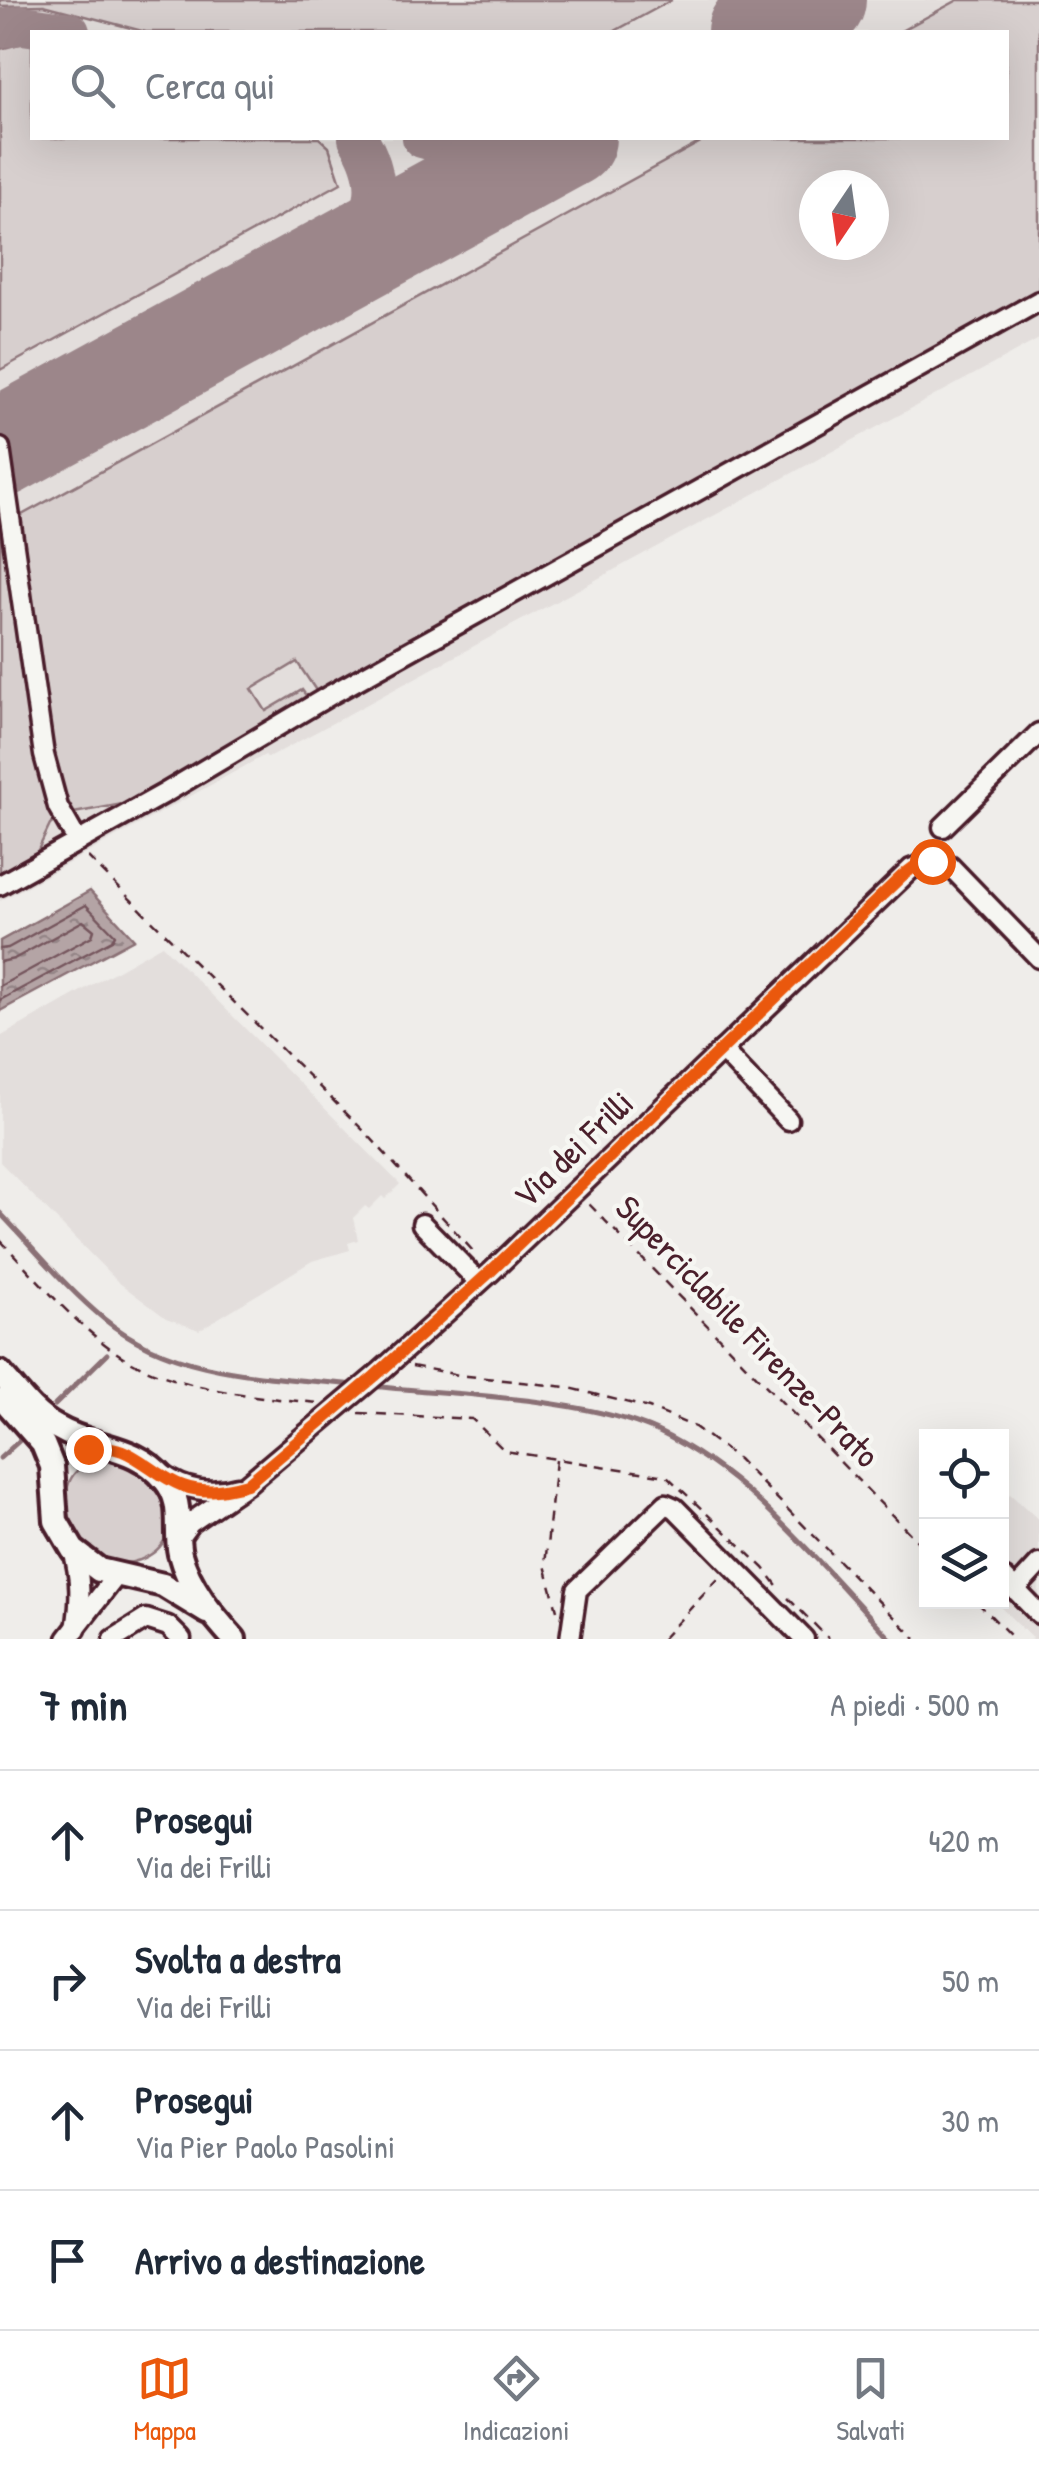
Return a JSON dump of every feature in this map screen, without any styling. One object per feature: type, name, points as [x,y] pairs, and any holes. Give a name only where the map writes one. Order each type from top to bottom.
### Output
[{"type":"main road","points":[[0,1373],[53,1426],[102,1446],[126,1450],[168,1483],[178,1504],[181,1557],[214,1617],[234,1639]]},
{"type":"main road","points":[[0,1396],[43,1444],[52,1466],[56,1521],[73,1550],[99,1570],[162,1584],[214,1617]]},
{"type":"main road","points":[[54,1487],[64,1465],[72,1458],[102,1446]]},
{"type":"main road","points":[[122,1576],[157,1567],[169,1557],[179,1538]]},
{"type":"street","points":[[0,885],[81,848],[332,694],[1039,301]]},
{"type":"street","points":[[0,448],[44,755],[58,807],[81,848]]},
{"type":"street","points":[[943,827],[1039,733]]},
{"type":"street","name":"Via dei Frilli","points":[[179,1538],[200,1515],[247,1484],[398,1356],[911,869],[925,861],[939,861],[957,871],[1039,958]]},
{"type":"street","points":[[722,1050],[788,1120]]},
{"type":"street","points":[[422,1224],[484,1277]]},
{"type":"street","points":[[153,1468],[196,1489],[225,1490],[247,1484]]},
{"type":"street","points":[[573,1638],[577,1590],[661,1506],[673,1506],[804,1639]]},
{"type":"street","points":[[73,1550],[80,1572],[76,1628]]},
{"type":"street","points":[[1039,1564],[1010,1584],[1039,1614]]},
{"type":"street","points":[[76,1628],[122,1576]]},
{"type":"street","points":[[76,1628],[111,1639],[146,1619],[168,1626],[181,1639]]},
{"type":"path","points":[[81,848],[432,1202],[484,1277]]},
{"type":"path","name":"Superciclabile Firenze-Prato","points":[[576,1190],[919,1543]]},
{"type":"path","points":[[0,1240],[95,1336],[122,1356],[210,1390],[339,1406],[354,1413],[472,1419],[505,1451]]},
{"type":"path","points":[[398,1356],[416,1370],[566,1387],[649,1408],[695,1427],[738,1459],[916,1639]]},
{"type":"path","points":[[556,1459],[545,1565],[562,1629],[573,1638]]},
{"type":"path","points":[[662,1639],[747,1552]]},
{"type":"path","points":[[984,1609],[1014,1639]]},
{"type":"shaded area","points":[[0,0],[1039,0],[1039,339],[268,758],[265,755],[0,901]]},
{"type":"shaded area","points":[[0,0],[672,0],[617,30],[138,30],[44,5],[0,6]]},
{"type":"shaded area","points":[[958,0],[1039,0],[1039,294],[317,692],[297,662],[252,689],[266,711],[302,690],[307,697],[139,801],[63,815],[50,825],[29,861],[0,877],[0,527],[704,140],[1009,140],[1009,30],[903,30]]},
{"type":"shaded area","points":[[30,43],[30,140],[321,140],[329,147],[341,183],[0,370],[0,49]]},
{"type":"shaded area","points":[[162,945],[400,1184],[385,1199],[382,1196],[369,1209],[365,1206],[353,1218],[358,1240],[348,1243],[350,1250],[312,1261],[199,1330],[166,1318],[118,1282],[0,1162],[0,1037]]},
{"type":"shaded area","points":[[112,1459],[143,1477],[164,1506],[166,1536],[157,1550],[140,1560],[118,1562],[98,1554],[81,1538],[70,1519],[67,1497],[71,1478],[86,1465]]},
{"type":"shaded area","points":[[1009,1495],[1039,1520],[1039,1639],[1033,1639],[1002,1609],[1009,1609]]},
{"type":"water","points":[[90,891],[134,939],[0,1011],[0,941]]},
{"type":"waterway","points":[[0,1213],[90,1307],[132,1338],[161,1353],[224,1370],[355,1385]]},
{"type":"waterway","points":[[55,1405],[107,1354]]},
{"type":"waterway","points":[[371,1386],[556,1404],[657,1431],[691,1450],[754,1497],[891,1639]]},
{"type":"waterway","points":[[0,1458],[19,1441]]},
{"type":"taxiway","points":[[0,28],[23,25],[57,30]]},
{"type":"taxiway","points":[[344,260],[369,215],[375,187],[359,140]]},
{"type":"taxiway","points":[[430,140],[489,151],[520,149],[549,140]]},
{"type":"runway","points":[[761,30],[816,0]]},
{"type":"runway","points":[[0,448],[562,140]]},
{"type":"route","points":[[88,1449],[102,1446],[126,1450],[185,1487],[225,1490],[247,1484],[490,1272],[902,876],[918,864],[932,861]]}]
